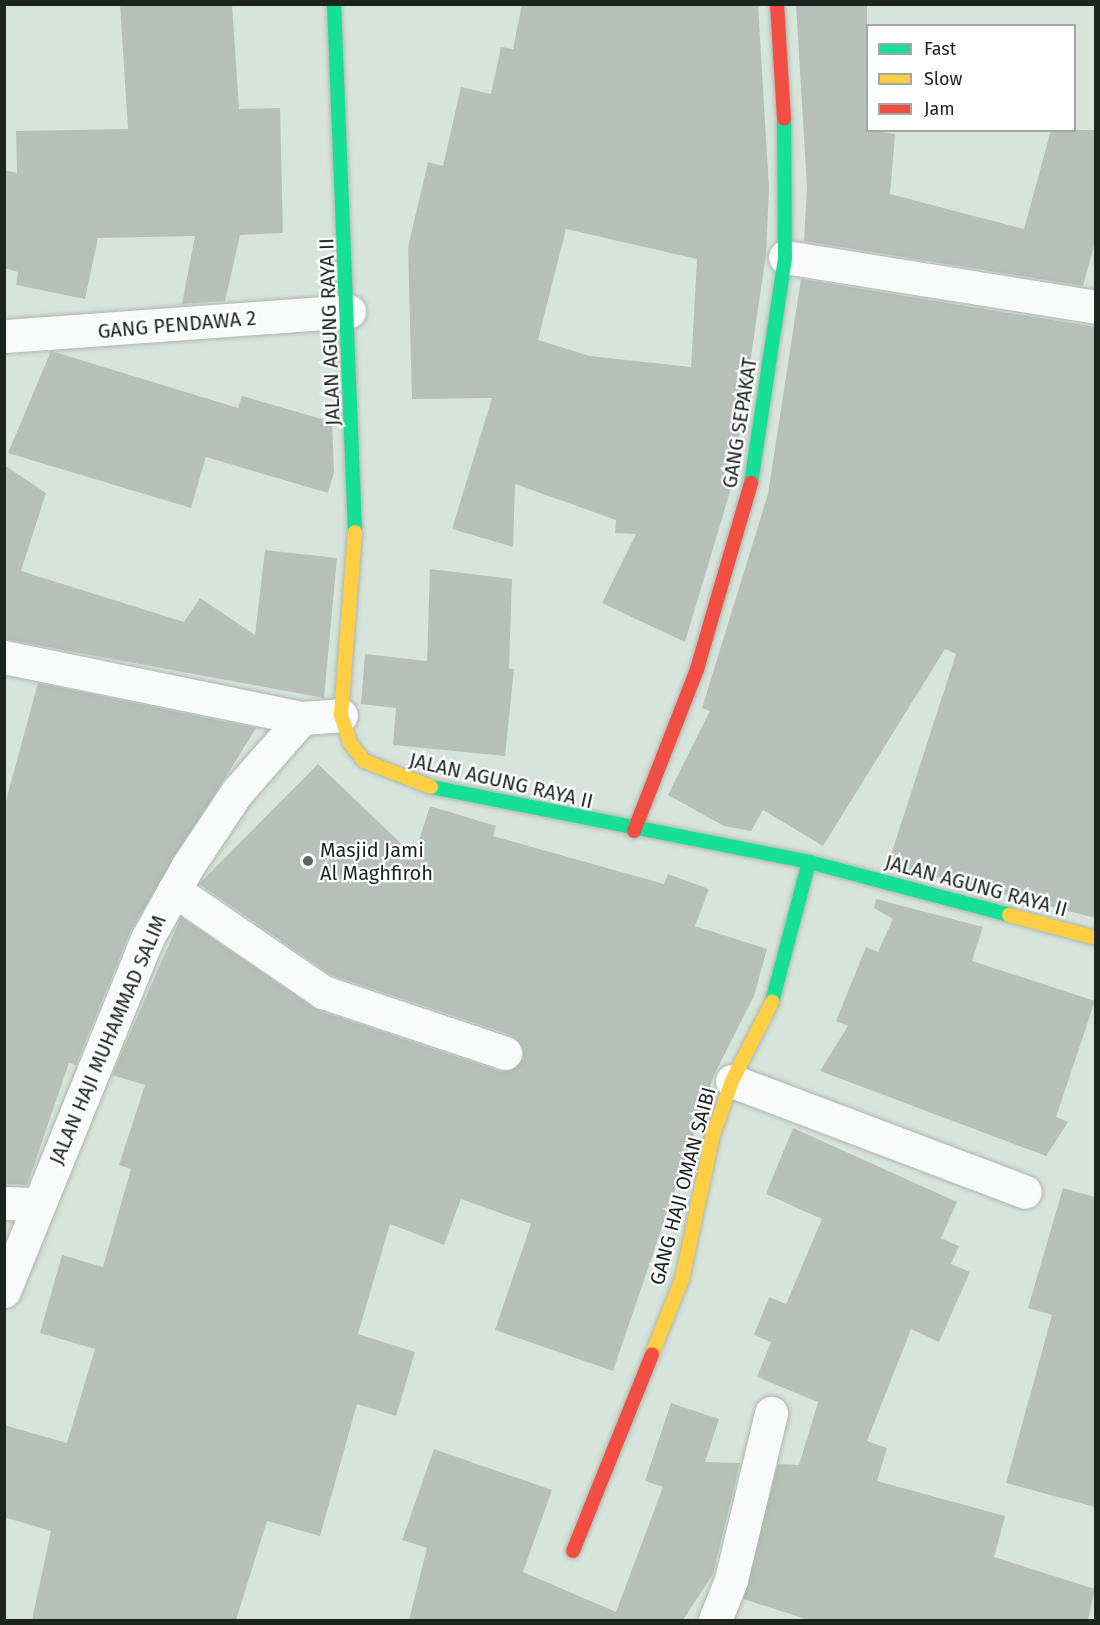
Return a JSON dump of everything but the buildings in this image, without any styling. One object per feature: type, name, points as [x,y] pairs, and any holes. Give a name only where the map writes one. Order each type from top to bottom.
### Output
[{"type":"street","name":"JALAN AGUNG RAYA II","points":[[334,4],[349,311],[356,552],[341,715],[350,743],[382,772],[634,831],[809,862],[1095,938]]},
{"type":"street","name":"GANG SEPAKAT","points":[[634,831],[697,669],[740,533],[785,257],[788,188],[777,4]]},
{"type":"street","points":[[785,257],[1095,307]]},
{"type":"street","name":"GANG PENDAWA 2","points":[[4,336],[349,311]]},
{"type":"street","points":[[6,661],[302,718],[341,715]]},
{"type":"street","name":"JALAN HAJI MUHAMMAD SALIM","points":[[4,1290],[138,960],[174,890],[237,792],[302,718]]},
{"type":"street","name":"GANG HAJI OMAN SAIBI","points":[[573,1551],[681,1279],[697,1197],[732,1081],[772,1003],[809,862]]},
{"type":"street","points":[[174,890],[323,992],[505,1053]]},
{"type":"street","points":[[732,1081],[1025,1191]]},
{"type":"street","points":[[4,1203],[38,1204]]},
{"type":"street","points":[[715,1620],[731,1580],[771,1413]]},
{"type":"traffic: fast","points":[[334,4],[355,532]]},
{"type":"traffic: fast","points":[[751,483],[785,257],[784,119]]},
{"type":"traffic: fast","points":[[431,787],[809,862],[1009,915]]},
{"type":"traffic: fast","points":[[772,1002],[809,862]]},
{"type":"traffic: slow","points":[[355,532],[341,715],[350,743],[364,761],[431,787]]},
{"type":"traffic: slow","points":[[1009,915],[1096,938]]},
{"type":"traffic: slow","points":[[652,1354],[682,1279],[713,1135],[732,1081],[772,1002]]},
{"type":"traffic: jam","points":[[777,4],[784,119]]},
{"type":"traffic: jam","points":[[634,831],[697,669],[751,483]]},
{"type":"traffic: jam","points":[[573,1551],[652,1354]]},
{"type":"place","name":"Masjid Jami Al Maghfiroh","points":[[308,861]]}]
